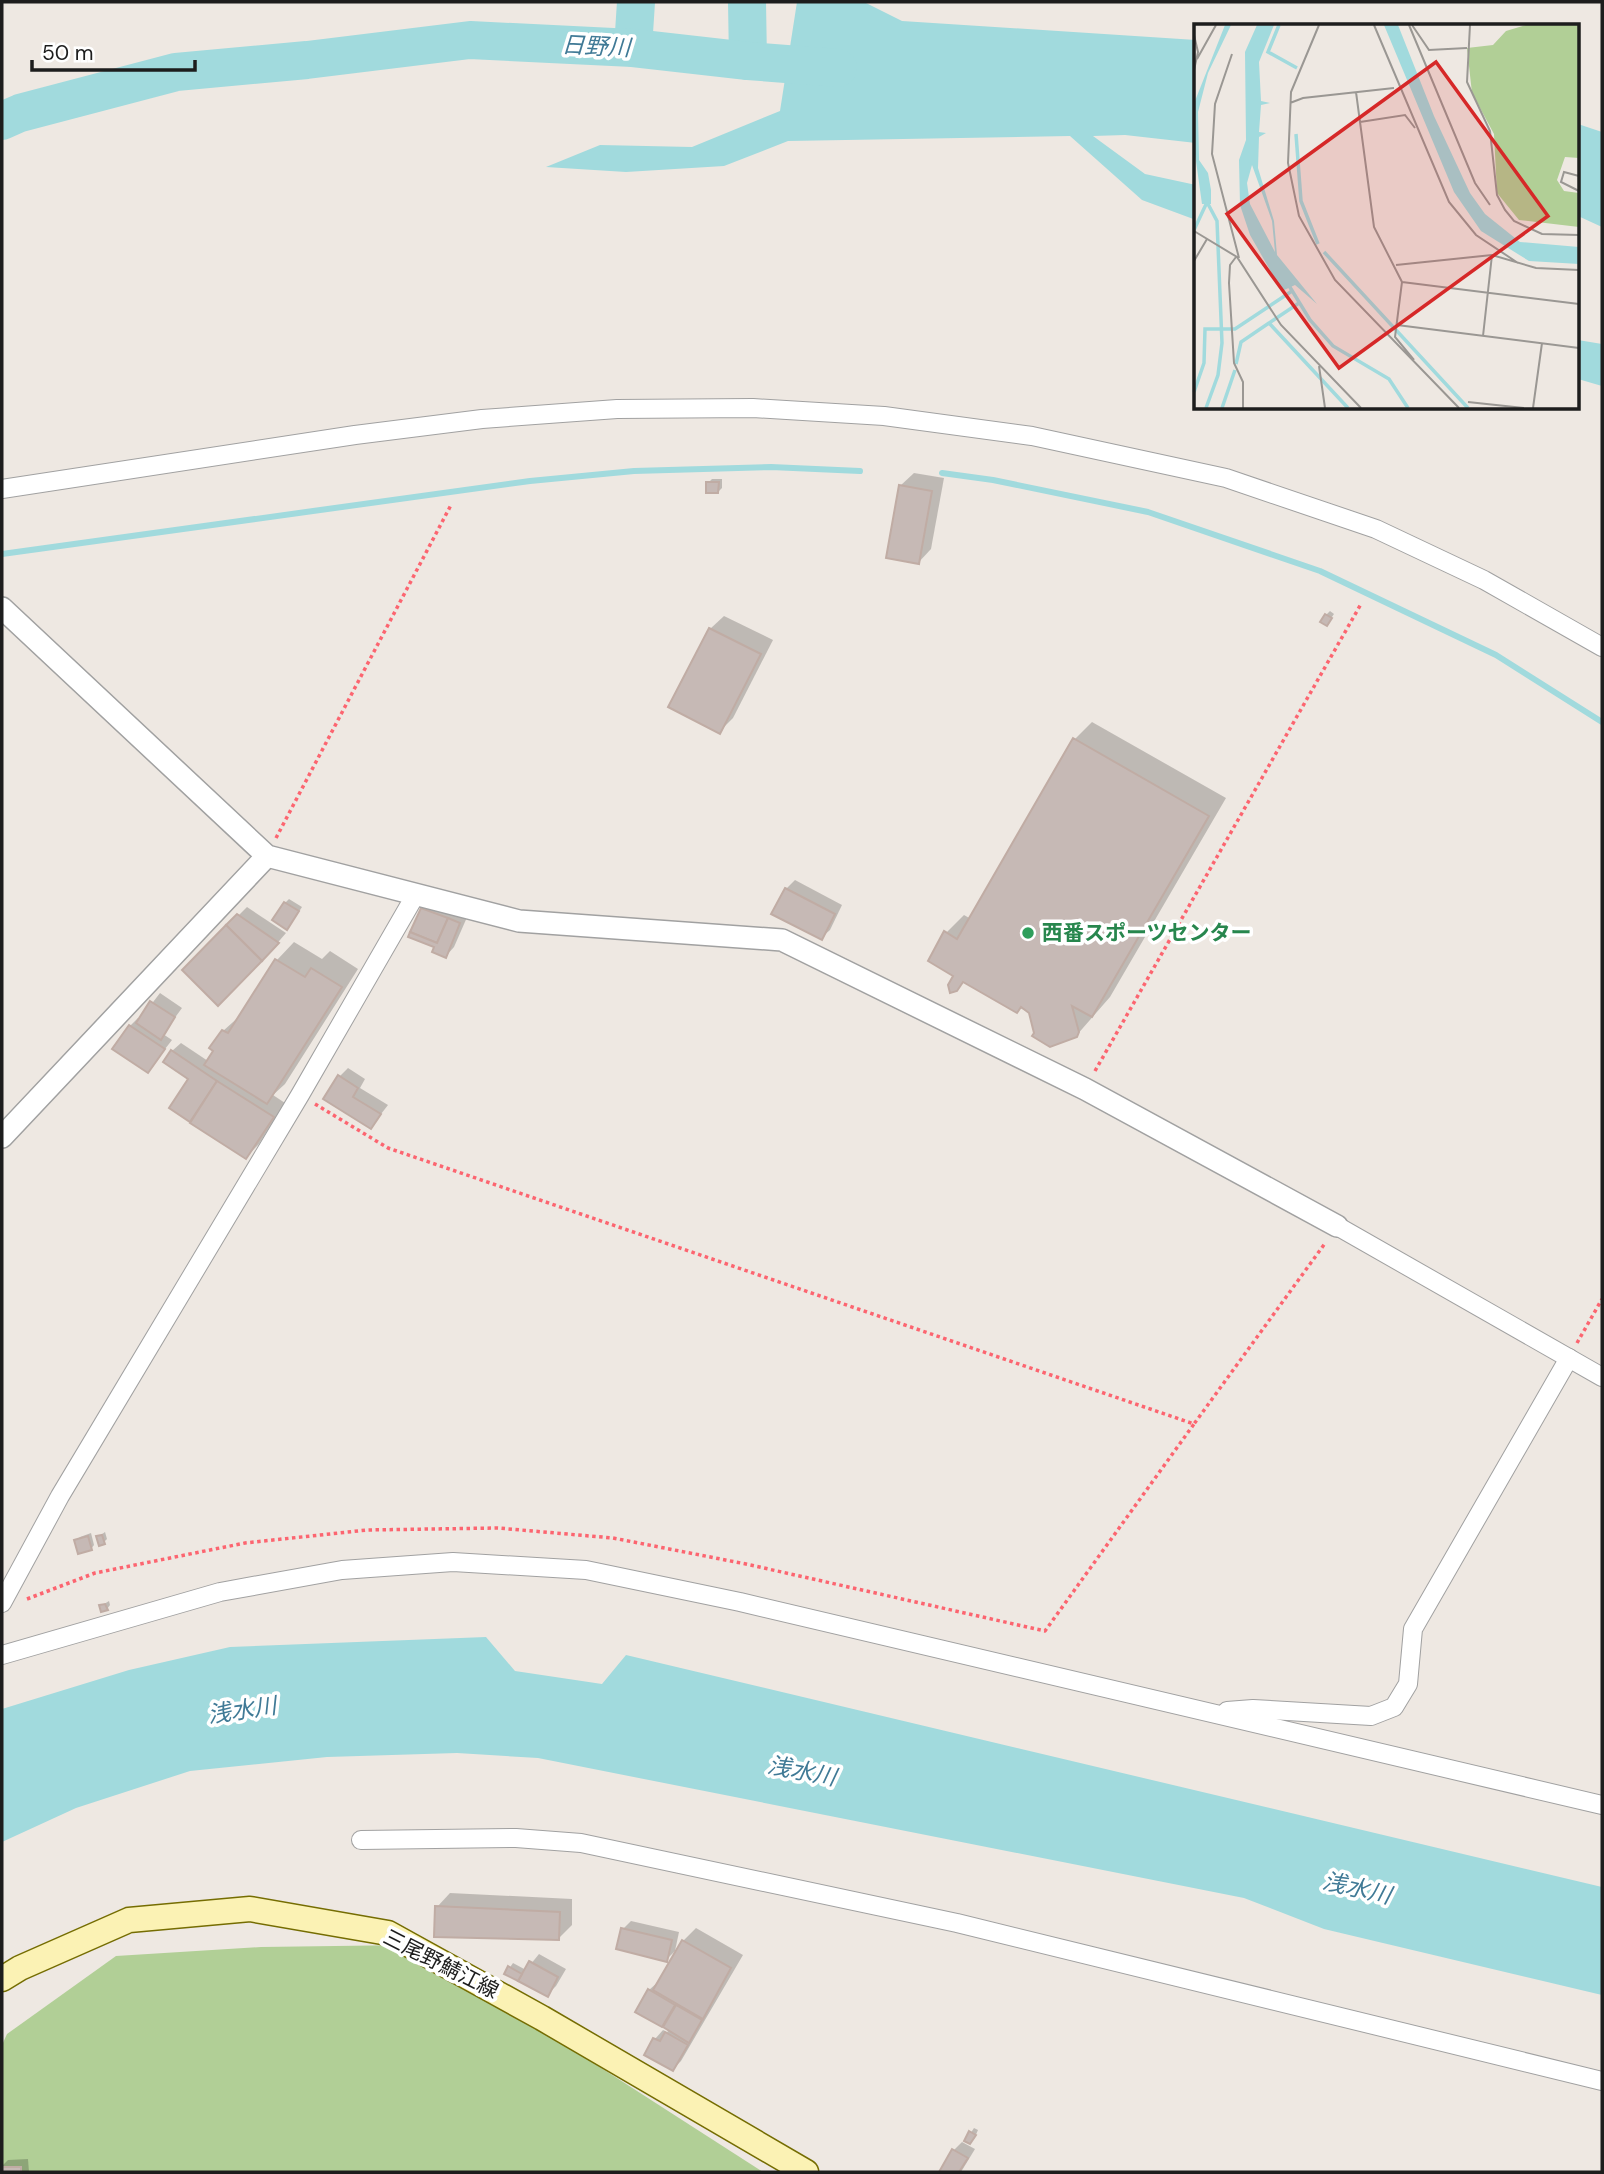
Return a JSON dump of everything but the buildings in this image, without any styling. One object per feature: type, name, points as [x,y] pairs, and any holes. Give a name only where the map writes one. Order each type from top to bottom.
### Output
[{"type":"main road","name":"三尾野鯖江線","points":[[2,1979],[20,1968],[129,1920],[250,1909],[388,1933],[542,2018],[806,2172]]},
{"type":"street","points":[[2,489],[355,435],[482,419],[617,408],[753,408],[884,416],[1032,436],[1226,478],[1376,529],[1484,580],[1602,647]]},
{"type":"street","points":[[2,608],[267,856],[519,921],[782,940],[1085,1089],[1337,1226],[1602,1377]]},
{"type":"street","points":[[2,1137],[267,856]]},
{"type":"street","points":[[2,1602],[60,1496],[300,1096],[416,894]]},
{"type":"street","points":[[1209,1713],[1253,1709],[1371,1717],[1394,1707],[1408,1684],[1413,1629],[1569,1358]]},
{"type":"street","points":[[2,1654],[220,1592],[342,1570],[453,1562],[586,1570],[740,1602],[1602,1805]]},
{"type":"street","points":[[361,1840],[516,1838],[582,1843],[957,1923],[1602,2081]]},
{"type":"path","points":[[267,856],[451,505]]},
{"type":"path","points":[[1085,1089],[1361,604]]},
{"type":"path","points":[[300,1096],[388,1148],[1194,1424]]},
{"type":"path","points":[[2,1602],[24,1600],[95,1573],[245,1543],[367,1530],[498,1528],[613,1538],[746,1564],[1045,1631],[1337,1226]]},
{"type":"path","points":[[1569,1358],[1602,1299]]},
{"type":"green space","points":[[410,1945],[763,2172],[2,2172],[2,2045],[7,2034],[116,1956],[261,1947]]},
{"type":"water","points":[[797,2],[864,2],[902,21],[1194,40],[1194,143],[1125,135],[1093,136],[1145,174],[1194,185],[1194,219],[1142,200],[1070,136],[788,141],[724,166],[626,172],[546,167],[600,145],[692,147],[780,111]]},
{"type":"water","points":[[1580,125],[1602,132],[1602,227],[1580,217]]},
{"type":"water","points":[[1580,340],[1602,344],[1602,386],[1580,380]]},
{"type":"water","name":"浅水川","points":[[486,1637],[515,1671],[602,1684],[626,1655],[1602,1887],[1602,1995],[1324,1929],[1244,1898],[538,1758],[457,1753],[327,1757],[190,1771],[76,1808],[2,1842],[2,1709],[129,1670],[230,1647]]},
{"type":"waterway","points":[[633,48],[636,2]]},
{"type":"waterway","points":[[747,2],[748,61]]},
{"type":"waterway","name":"日野川","points":[[2,121],[20,113],[176,72],[307,60],[470,40],[633,48],[838,68]]},
{"type":"waterway","points":[[2,554],[530,481],[634,471],[771,467],[860,471]]},
{"type":"waterway","points":[[942,473],[993,480],[1148,512],[1320,571],[1496,655],[1602,722]]},
{"type":"place","name":"西番スポーツセンター","points":[[1028,933]]}]
